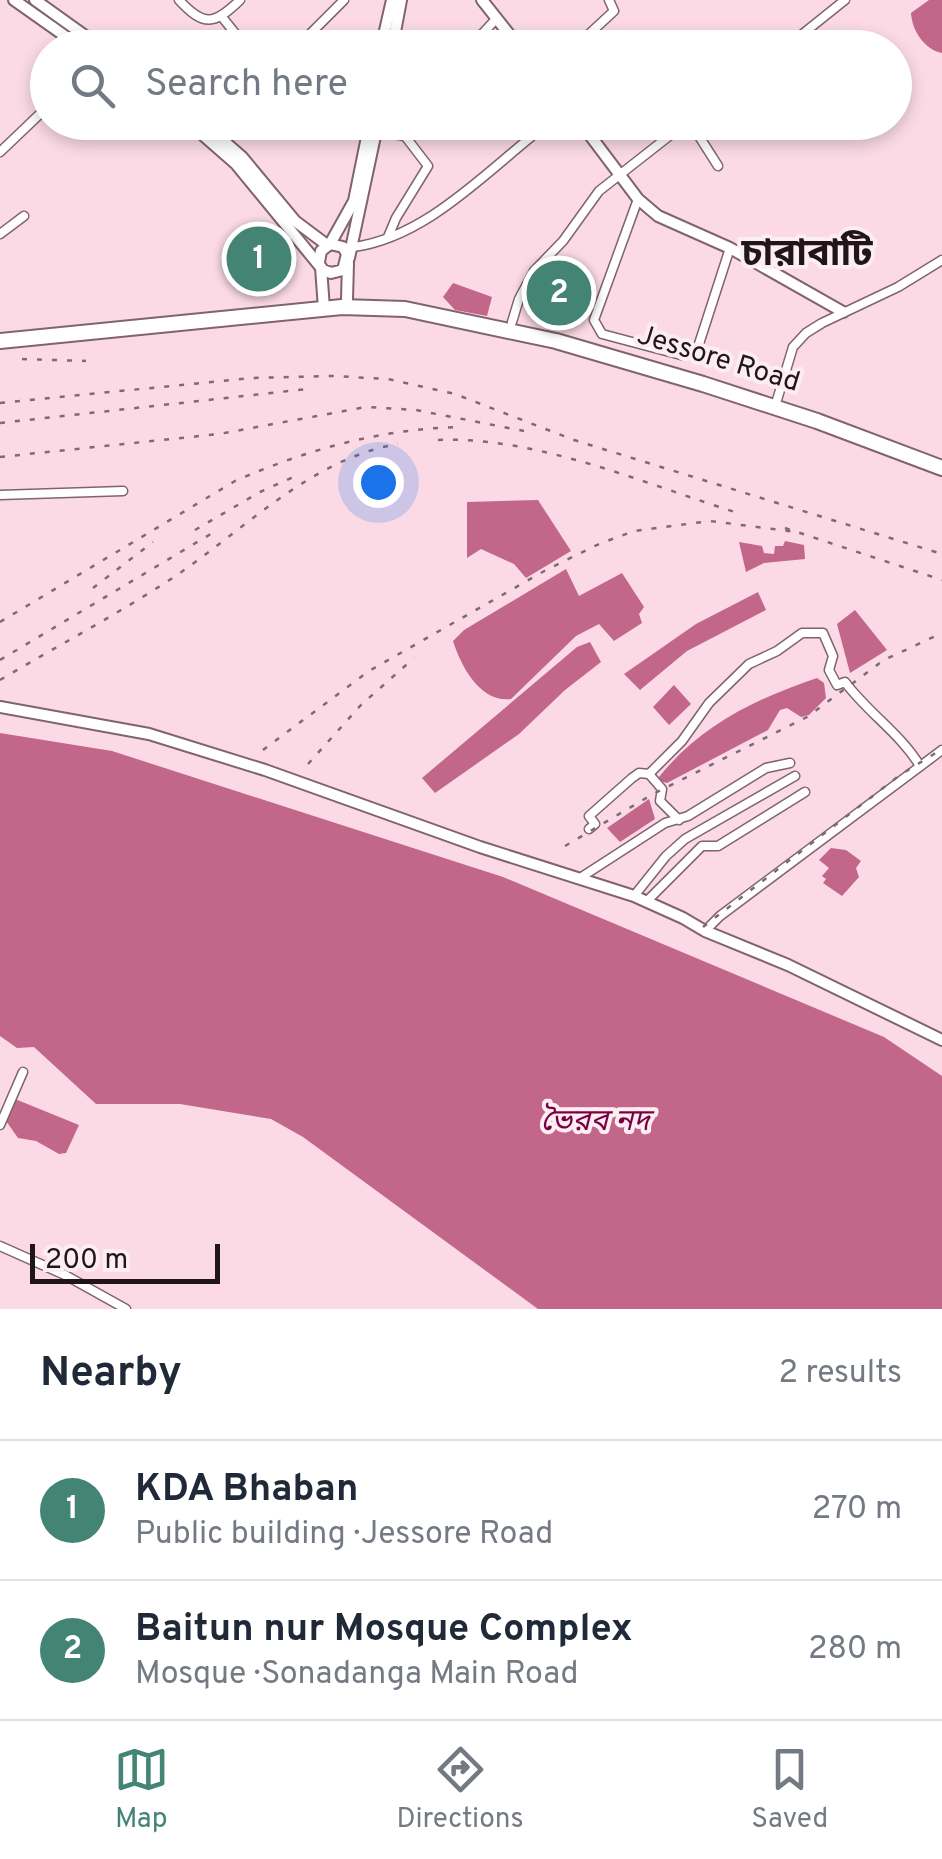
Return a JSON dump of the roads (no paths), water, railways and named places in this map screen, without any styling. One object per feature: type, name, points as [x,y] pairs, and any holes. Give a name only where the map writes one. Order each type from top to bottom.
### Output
[{"type":"highway","name":"Jessore Road","points":[[323,305],[346,299],[404,301],[599,340],[942,459]]},
{"type":"highway","name":"Jessore Road","points":[[323,305],[405,309],[556,341],[817,421],[942,468]]},
{"type":"highway","points":[[0,337],[323,305]]},
{"type":"street","points":[[14,0],[56,30]]},
{"type":"street","points":[[35,0],[77,30]]},
{"type":"street","points":[[178,0],[192,14],[206,20],[222,17],[240,0]]},
{"type":"street","points":[[314,30],[344,0]]},
{"type":"street","points":[[385,30],[392,0]]},
{"type":"street","points":[[395,30],[401,0]]},
{"type":"street","points":[[482,0],[506,30]]},
{"type":"street","points":[[593,30],[614,11],[609,0]]},
{"type":"street","points":[[808,30],[845,0]]},
{"type":"street","points":[[222,17],[232,30]]},
{"type":"street","points":[[486,30],[497,18]]},
{"type":"street","points":[[0,152],[30,123]]},
{"type":"street","points":[[209,140],[236,164],[320,264],[336,273],[348,261]]},
{"type":"street","points":[[223,140],[242,157],[295,221],[328,245],[342,247],[348,261]]},
{"type":"street","points":[[323,305],[321,251],[354,200],[371,140]]},
{"type":"street","points":[[346,299],[348,261],[372,140]]},
{"type":"street","points":[[388,238],[428,166],[408,140]]},
{"type":"street","points":[[353,246],[377,244],[438,210],[527,140]]},
{"type":"street","points":[[594,140],[638,198],[658,216],[730,248],[844,312]]},
{"type":"street","points":[[512,322],[518,300],[534,271],[563,241],[600,190],[665,140]]},
{"type":"street","points":[[701,140],[718,166]]},
{"type":"street","points":[[638,198],[594,320],[599,340],[682,355],[692,352],[698,347],[730,248]]},
{"type":"street","points":[[0,234],[24,216]]},
{"type":"street","points":[[777,400],[794,348],[822,322],[898,287],[942,260]]},
{"type":"street","points":[[0,495],[123,491]]},
{"type":"street","points":[[589,829],[595,824],[588,816],[632,778],[649,774],[737,674],[802,633],[822,634],[833,656],[829,670],[837,685],[845,682],[878,720],[904,742],[920,766]]},
{"type":"street","points":[[0,708],[149,734],[308,784],[480,848],[634,896],[942,1040]]},
{"type":"street","points":[[704,931],[942,750]]},
{"type":"street","points":[[580,878],[632,841],[679,820],[766,768],[790,764]]},
{"type":"street","points":[[649,774],[662,789],[660,802],[679,820]]},
{"type":"street","points":[[634,896],[666,856],[692,834],[795,776]]},
{"type":"street","points":[[646,902],[702,846],[718,846],[805,792]]},
{"type":"street","points":[[0,1125],[23,1072]]},
{"type":"street","points":[[0,1246],[65,1275],[126,1309]]},
{"type":"water","points":[[929,0],[942,0],[942,53],[925,44],[912,20],[911,13]]},
{"type":"water","points":[[453,283],[492,297],[487,316],[455,310],[443,297]]},
{"type":"water","points":[[538,500],[571,551],[526,578],[514,564],[481,549],[467,558],[467,502]]},
{"type":"water","points":[[785,541],[804,545],[805,559],[764,563],[746,572],[739,542],[762,546],[764,553],[774,554],[775,546],[783,546]]},
{"type":"water","points":[[566,569],[579,596],[622,573],[644,607],[639,614],[642,623],[614,641],[599,624],[576,636],[511,699],[490,695],[473,681],[453,641],[464,630]]},
{"type":"water","points":[[758,592],[766,610],[687,651],[640,690],[624,674],[696,624]]},
{"type":"water","points":[[855,610],[887,650],[850,673],[837,624]]},
{"type":"water","points":[[590,642],[601,662],[519,734],[435,793],[422,778],[577,647]]},
{"type":"water","points":[[817,678],[824,683],[826,698],[809,715],[801,717],[787,708],[780,710],[768,730],[667,783],[660,781],[659,777],[675,759],[711,728],[772,695]]},
{"type":"water","points":[[674,685],[691,704],[669,725],[653,707]]},
{"type":"water","name":"ভৈরব নদ","points":[[0,733],[112,751],[503,877],[884,1037],[942,1076],[942,1309],[538,1309],[303,1137],[271,1119],[180,1104],[96,1104],[34,1047],[17,1048],[0,1036]]},
{"type":"water","points":[[649,799],[655,819],[620,842],[607,828]]},
{"type":"water","points":[[831,848],[846,850],[861,861],[856,868],[859,877],[842,896],[823,883],[826,879],[822,876],[829,868],[819,860]]},
{"type":"water","points":[[15,1099],[79,1125],[66,1153],[59,1154],[36,1141],[18,1138],[4,1118]]},
{"type":"railway","points":[[22,359],[86,361]]},
{"type":"railway","points":[[0,403],[251,378],[388,379],[455,394],[574,440],[942,554]]},
{"type":"railway","points":[[0,423],[307,389]]},
{"type":"railway","points":[[0,457],[219,434],[366,407],[416,410],[524,431]]},
{"type":"railway","points":[[0,622],[235,481],[345,443],[402,432],[460,427]]},
{"type":"railway","points":[[438,440],[476,441],[552,454],[738,513]]},
{"type":"railway","points":[[0,680],[177,575],[309,479],[367,452],[398,444]]},
{"type":"railway","points":[[195,530],[300,474]]},
{"type":"railway","points":[[263,750],[369,671],[599,544],[634,531],[710,521],[797,532]]},
{"type":"railway","points":[[785,528],[942,580]]},
{"type":"railway","points":[[0,660],[214,532]]},
{"type":"railway","points":[[93,588],[153,542]]},
{"type":"railway","points":[[565,846],[653,794],[807,717],[884,660],[942,633]]},
{"type":"railway","points":[[308,764],[361,705],[414,658]]},
{"type":"railway","points":[[703,927],[900,775],[942,749]]},
{"type":"place","name":"KDA Bhaban","points":[[259,259]]},
{"type":"place","name":"Baitun nur Mosque Complex","points":[[559,293]]},
{"type":"district","name":"চারাবাটি","points":[[807,252]]}]
